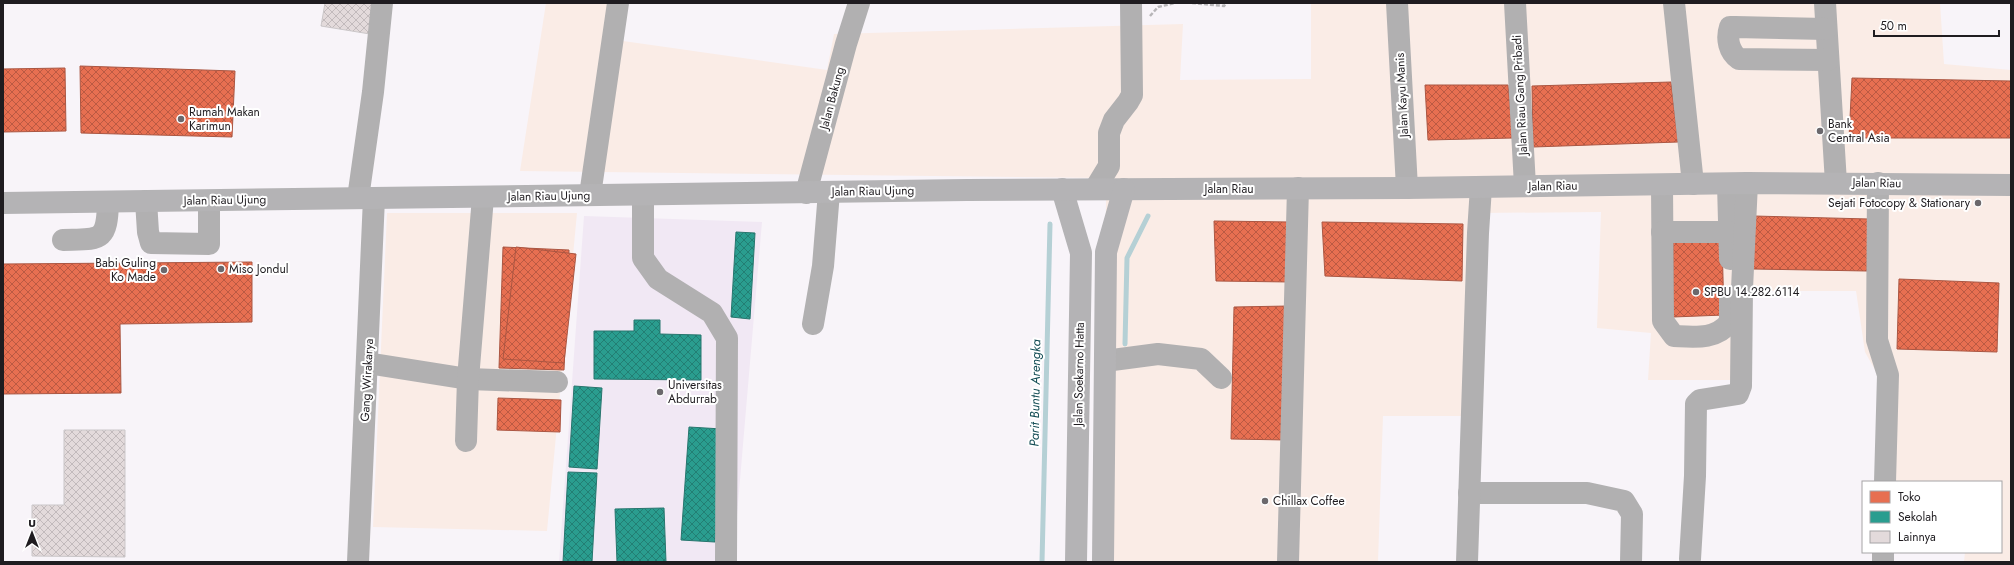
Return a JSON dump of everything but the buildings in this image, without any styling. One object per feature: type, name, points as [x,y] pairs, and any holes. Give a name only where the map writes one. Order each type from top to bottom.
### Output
[{"type":"main road","name":"Jalan Riau","points":[[1094,190],[1408,188],[1738,183],[2011,185]]},
{"type":"main road","name":"Jalan Soekarno Hatta","points":[[1062,190],[1081,253],[1076,562]]},
{"type":"main road","name":"Jalan Riau Ujung","points":[[3,203],[1094,190]]},
{"type":"main road","points":[[1103,562],[1106,252],[1124,190]]},
{"type":"street","name":"Gang Wirakarya","points":[[358,562],[367,363],[366,198],[373,92],[382,3]]},
{"type":"street","points":[[590,195],[618,3]]},
{"type":"street","name":"Jalan Bakung","points":[[806,193],[846,44],[859,3]]},
{"type":"street","name":"Jalan Kayu Manis","points":[[1397,3],[1408,188]]},
{"type":"street","name":"Jalan Riau Gang Pribadi","points":[[1515,3],[1525,186]]},
{"type":"street","points":[[1674,3],[1693,184]]},
{"type":"street","points":[[1825,3],[1836,183]]},
{"type":"street","points":[[1094,190],[1109,166],[1109,133],[1114,120],[1132,95],[1131,12]]},
{"type":"street","points":[[1826,29],[1730,27],[1728,32],[1730,50],[1733,55],[1739,59],[1828,60]]},
{"type":"street","points":[[1662,185],[1663,320],[1674,336],[1696,337],[1715,335],[1726,328],[1730,322],[1730,232],[1738,183]]},
{"type":"street","points":[[1690,559],[1695,476],[1696,404],[1700,400],[1738,394],[1741,386],[1742,289],[1738,183]]},
{"type":"street","points":[[1878,183],[1877,340],[1888,375],[1885,481]]},
{"type":"street","points":[[1467,562],[1478,233],[1481,187]]},
{"type":"street","points":[[1288,562],[1298,188]]},
{"type":"street","points":[[813,324],[823,266],[829,192]]},
{"type":"street","points":[[643,195],[643,258],[658,279],[712,313],[727,338],[726,562]]},
{"type":"street","points":[[466,441],[468,379],[483,197]]},
{"type":"street","points":[[146,201],[148,232],[151,243],[209,244],[209,201]]},
{"type":"street","points":[[63,240],[95,239],[104,232],[107,222],[108,202]]},
{"type":"street","points":[[1662,232],[1730,232]]},
{"type":"street","points":[[1105,361],[1158,354],[1201,359],[1221,378]]},
{"type":"street","points":[[367,363],[468,379],[557,382]]},
{"type":"street","points":[[1469,493],[1587,493],[1624,502],[1632,514],[1631,562]]},
{"type":"path","points":[[1131,12],[1146,20],[1158,7],[1175,3]]},
{"type":"path","points":[[1192,3],[1224,6],[1226,3]]},
{"type":"shaded area","points":[[546,3],[619,3],[616,40],[827,70],[834,34],[1183,24],[1180,80],[1311,79],[1311,3],[1940,3],[1944,64],[2011,70],[2011,562],[1964,562],[1965,553],[2002,553],[2002,481],[1882,481],[1884,386],[1865,352],[1856,291],[1733,291],[1735,380],[1648,380],[1651,333],[1597,328],[1601,212],[1478,213],[1464,416],[1383,416],[1378,562],[1105,562],[1106,178],[520,171]]},
{"type":"shaded area","points":[[387,213],[577,213],[547,531],[373,527]]},
{"type":"shaded area","name":"Universitas Abdurrab","points":[[584,216],[762,222],[733,562],[559,562]]},
{"type":"waterway","points":[[1125,344],[1127,258],[1148,216]]},
{"type":"waterway","name":"Parit Buntu Arengka","points":[[1042,562],[1050,224]]},
{"type":"place","name":"Rumah Makan Karimun","points":[[181,119]]},
{"type":"place","name":"Bank Central Asia","points":[[1820,131]]},
{"type":"place","name":"Sejati Fotocopy & Stationary","points":[[1978,203]]},
{"type":"place","name":"Miso Jondul","points":[[221,269]]},
{"type":"place","name":"Babi Guling Ko Made","points":[[164,270]]},
{"type":"place","name":"SPBU 14.282.6114","points":[[1696,292]]},
{"type":"place","name":"Universitas Abdurrab","points":[[660,392]]},
{"type":"place","name":"Chillax Coffee","points":[[1265,501]]}]
